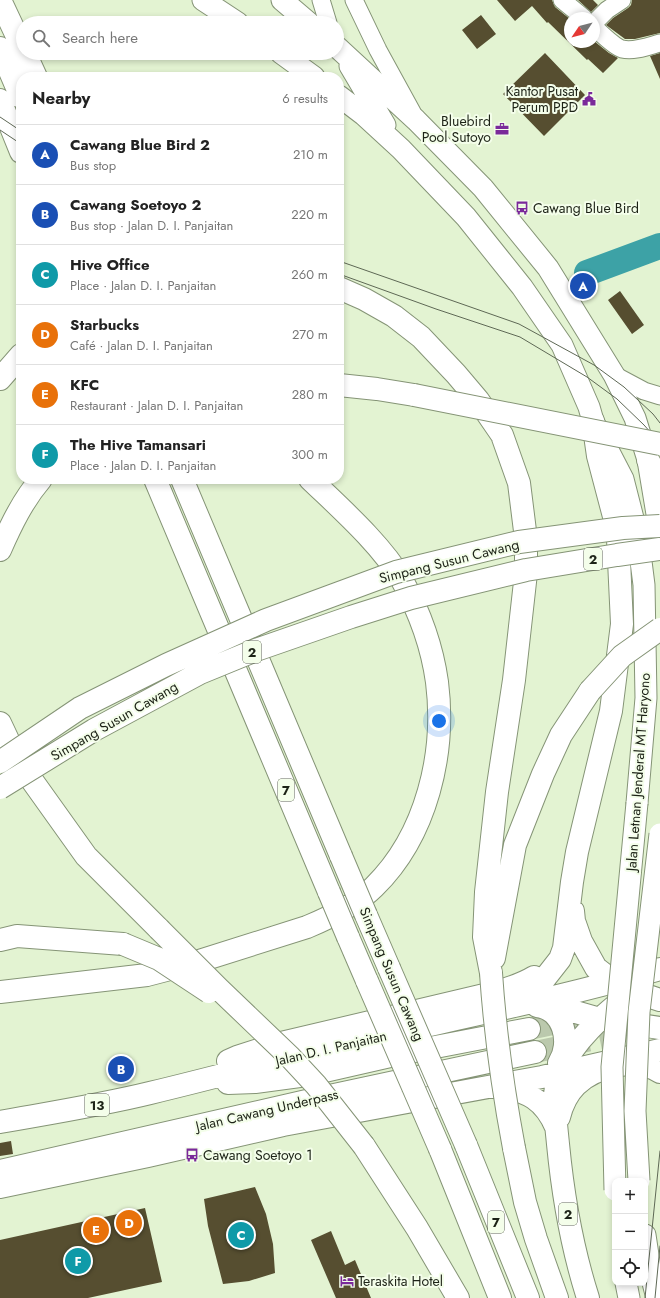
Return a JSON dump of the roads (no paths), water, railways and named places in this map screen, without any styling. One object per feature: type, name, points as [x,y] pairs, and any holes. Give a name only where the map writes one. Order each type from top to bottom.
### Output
[{"type":"highway","points":[[0,0],[16,34]]},
{"type":"highway","points":[[0,48],[16,85]]},
{"type":"highway","points":[[28,60],[34,72]]},
{"type":"highway","points":[[0,100],[16,140]]},
{"type":"highway","points":[[344,290],[364,299],[394,316],[421,337],[456,374],[486,411],[502,435],[519,483],[526,538],[525,583],[514,680],[497,792],[486,892],[484,937],[491,973],[505,1099],[514,1148],[525,1202],[557,1298]]},
{"type":"highway","points":[[0,379],[16,361]]},
{"type":"highway","points":[[344,386],[414,395],[654,452],[660,481]]},
{"type":"highway","points":[[513,1007],[542,982],[556,966],[564,948],[577,852],[611,711],[622,624],[617,528],[598,456],[593,421]]},
{"type":"highway","points":[[0,550],[12,524],[32,489],[36,484]]},
{"type":"highway","name":"Simpang Susun Cawang","points":[[158,484],[348,937],[440,1149],[500,1298]]},
{"type":"highway","name":"Simpang Susun Cawang","points":[[184,484],[366,915],[466,1145],[528,1298]]},
{"type":"highway","points":[[0,992],[147,974],[193,963],[307,927],[341,911],[374,888],[388,872],[401,853],[415,830],[423,808],[436,759],[439,714],[437,681],[433,663],[420,618],[401,578],[387,559],[350,517],[315,484]]},
{"type":"highway","name":"Simpang Susun Cawang","points":[[0,762],[80,708],[166,665],[266,620],[396,572],[519,542],[623,528],[660,526]]},
{"type":"highway","name":"Simpang Susun Cawang","points":[[0,788],[94,730],[200,673],[256,650],[350,617],[411,598],[526,570],[660,549]]},
{"type":"highway","points":[[491,973],[515,845],[543,774],[561,735],[590,691],[605,674],[622,656],[660,629]]},
{"type":"highway","points":[[0,723],[16,757],[86,856],[281,1048],[316,1085],[364,1146],[417,1228],[458,1298]]},
{"type":"highway","points":[[572,882],[574,921],[581,941],[596,968],[623,987],[660,1000]]},
{"type":"highway","points":[[193,1082],[237,1057],[269,1046],[493,993],[524,982],[533,977],[548,960],[554,950],[569,915]]},
{"type":"highway","points":[[0,940],[18,936],[123,944],[159,959],[254,1023]]},
{"type":"highway","points":[[585,948],[595,959],[612,965],[630,962],[660,951]]},
{"type":"highway","name":"Jalan D. I. Panjaitan","points":[[0,1122],[97,1105],[347,1044],[546,999],[623,987],[660,969]]},
{"type":"highway","points":[[550,1075],[600,1020],[623,987],[660,972]]},
{"type":"highway","points":[[546,999],[572,1011],[600,1020],[660,1028]]},
{"type":"highway","points":[[513,1007],[540,1006],[547,1009],[559,1020],[564,1029],[566,1047],[563,1057],[558,1066],[551,1071],[550,1075]]},
{"type":"highway","name":"Jalan Cawang Underpass","points":[[193,1082],[228,1083],[282,1079],[307,1075],[399,1054],[529,1029]]},
{"type":"highway","points":[[0,1187],[290,1124],[550,1075],[660,1050]]},
{"type":"highway","name":"Jalan Cawang Underpass","points":[[0,1171],[311,1100],[534,1052]]},
{"type":"highway","points":[[556,1128],[563,1104],[567,1097],[576,1085],[589,1076],[603,1070],[626,1065],[643,1065],[660,1072]]},
{"type":"highway","name":"2","points":[[550,1075],[555,1102],[556,1128],[563,1188],[573,1240],[588,1298]]},
{"type":"highway","points":[[474,1089],[509,1089],[529,1095],[538,1100],[545,1108],[551,1116],[556,1128]]},
{"type":"main road","points":[[204,0],[228,16]]},
{"type":"main road","points":[[282,0],[301,16]]},
{"type":"main road","points":[[344,52],[416,120],[483,188],[548,268],[614,375],[654,452],[660,532]]},
{"type":"main road","points":[[344,56],[384,125],[401,149]]},
{"type":"main road","points":[[291,60],[307,72]]},
{"type":"main road","name":"Jalan Letnan Jenderal MT Haryono","points":[[344,100],[364,115],[401,149],[466,217],[522,288],[562,345],[589,408],[593,421],[623,479],[638,538],[644,585],[646,698],[612,1067],[615,1178]]},
{"type":"main road","name":"Jalan Letnan Jenderal MT Haryono","points":[[639,1178],[635,1111],[639,1012],[660,834]]},
{"type":"main road","points":[[647,1250],[650,1274],[657,1298]]},
{"type":"main road","points":[[627,1286],[629,1298]]},
{"type":"street","points":[[321,0],[326,16]]},
{"type":"street","points":[[354,0],[378,50],[416,120]]},
{"type":"street","points":[[600,17],[607,10],[622,0]]},
{"type":"street","points":[[568,2],[578,12]]},
{"type":"street","points":[[600,32],[621,49],[632,50],[660,43]]},
{"type":"street","points":[[614,375],[644,391],[660,396]]},
{"type":"waterway","points":[[587,273],[660,246]]},
{"type":"tunnel","points":[[529,1029],[577,1019]]},
{"type":"tunnel","points":[[535,1052],[633,1031]]},
{"type":"tram line","points":[[0,117],[16,128]]},
{"type":"tram line","points":[[0,130],[16,141]]},
{"type":"tram line","points":[[344,263],[519,324],[594,365],[624,387],[653,414],[660,423]]},
{"type":"tram line","points":[[344,276],[520,337],[587,377],[617,399],[660,443]]},
{"type":"tram line","points":[[645,1298],[660,1151]]},
{"type":"tram line","points":[[655,1298],[660,1246]]},
{"type":"place","name":"Kantor Pusat Perum PPD","points":[[589,99]]},
{"type":"place","name":"Bluebird Pool Sutoyo","points":[[502,129]]},
{"type":"place","name":"Cawang Blue Bird","points":[[522,208]]},
{"type":"place","name":"Cawang Blue Bird 2","points":[[583,286]]},
{"type":"place","name":"Cawang Soetoyo 2","points":[[121,1069]]},
{"type":"place","name":"Cawang Soetoyo 1","points":[[192,1155]]},
{"type":"place","name":"Starbucks","points":[[129,1223]]},
{"type":"place","name":"KFC","points":[[96,1230]]},
{"type":"place","name":"Hive Office","points":[[241,1235]]},
{"type":"place","name":"The Hive Tamansari","points":[[78,1261]]},
{"type":"place","name":"Teraskita Hotel","points":[[347,1281]]}]
